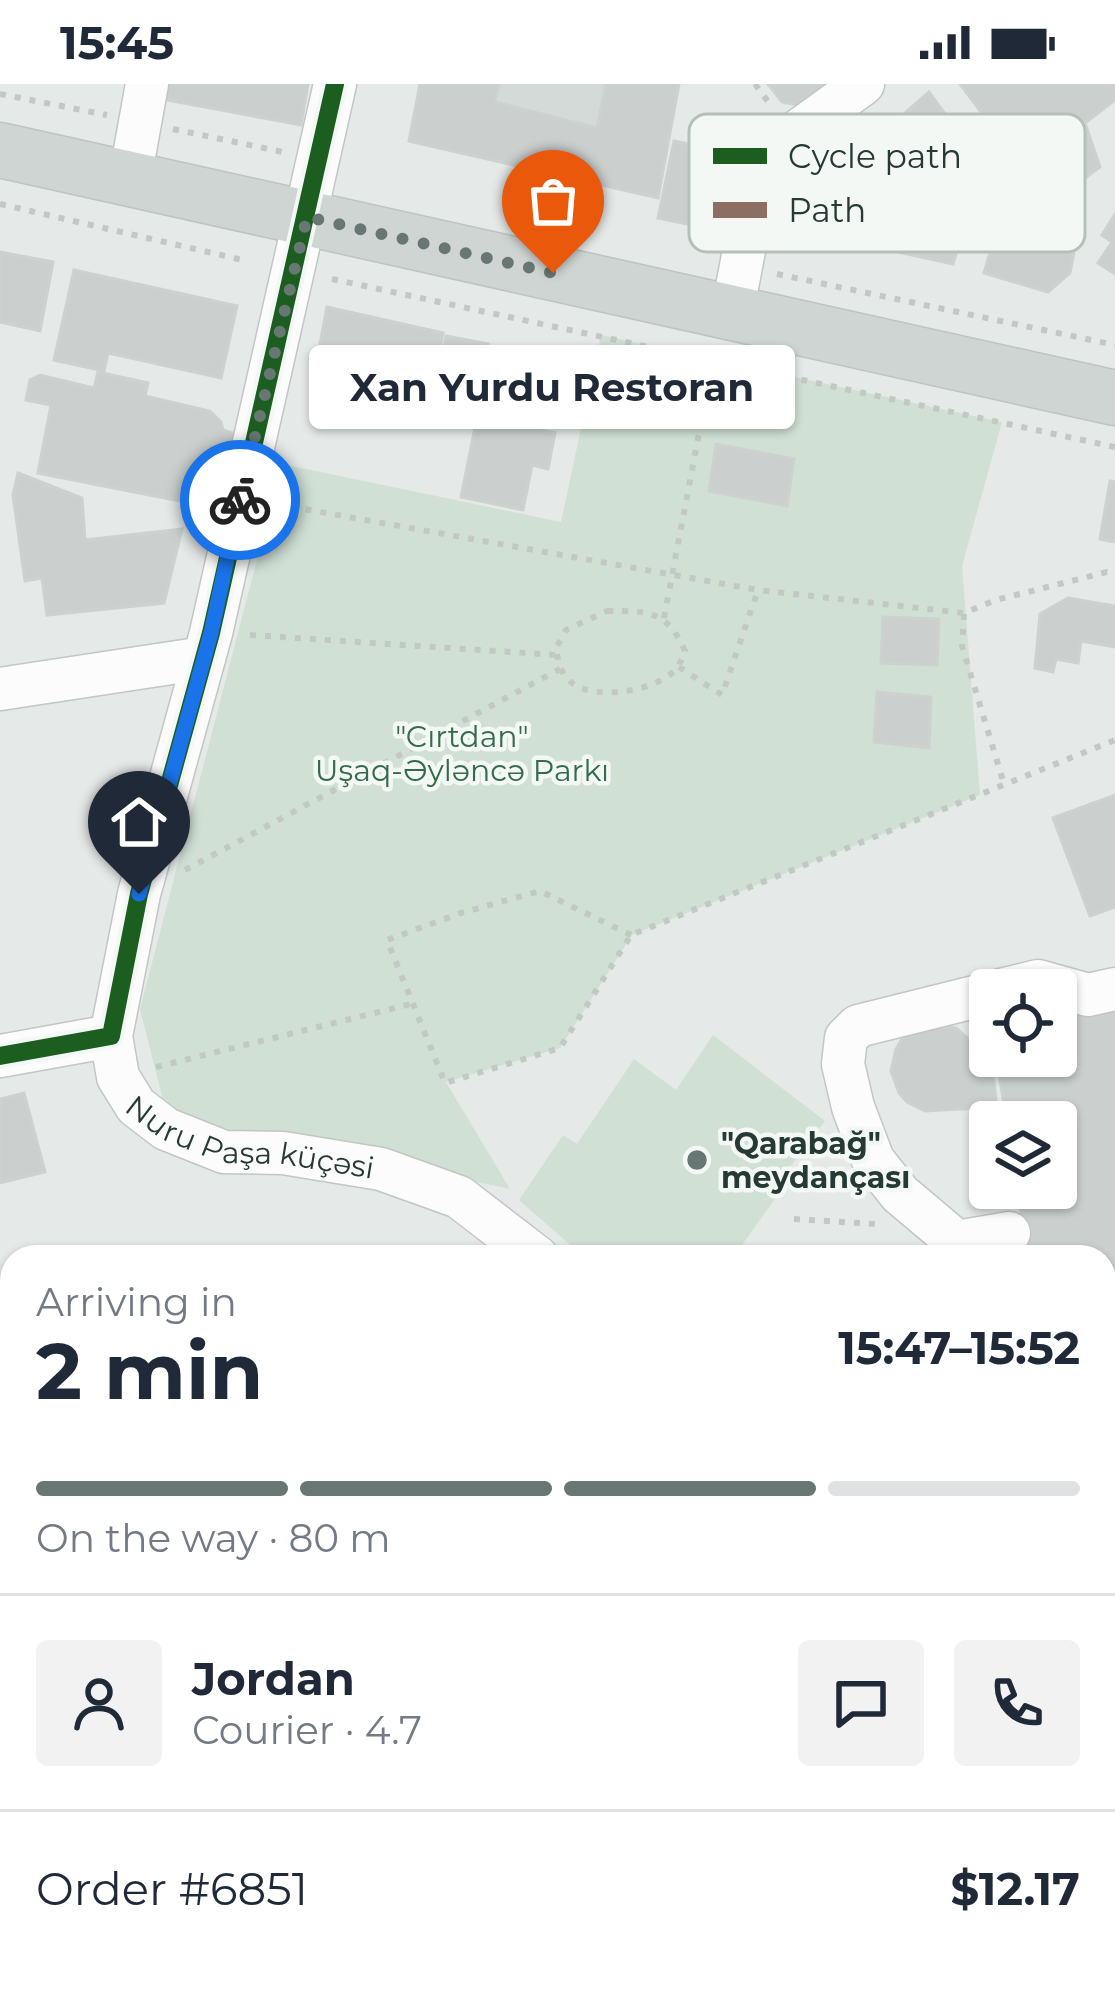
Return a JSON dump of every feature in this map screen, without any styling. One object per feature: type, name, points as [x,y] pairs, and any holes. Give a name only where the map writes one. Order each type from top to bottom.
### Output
[{"type":"main road","points":[[0,150],[1115,398]]},
{"type":"street","points":[[130,178],[147,84]]},
{"type":"street","name":"Nuru Paşa küçəsi","points":[[335,84],[207,645],[139,894],[115,1057],[136,1106],[166,1130],[224,1152],[283,1154],[381,1169],[459,1197],[521,1245]]},
{"type":"street","points":[[821,114],[863,84]]},
{"type":"street","points":[[729,313],[742,252]]},
{"type":"street","points":[[0,689],[207,645]]},
{"type":"street","points":[[1077,992],[1088,995],[1115,989]]},
{"type":"street","points":[[969,998],[858,1026],[846,1038],[842,1064],[873,1160],[900,1194],[957,1242],[1009,1234]]},
{"type":"street","points":[[0,1056],[115,1057]]},
{"type":"path","points":[[0,204],[247,261]]},
{"type":"path","points":[[332,279],[1115,345]]},
{"type":"path","points":[[729,313],[1115,447]]},
{"type":"path","points":[[664,618],[729,313]]},
{"type":"path","points":[[241,497],[758,590],[964,613],[996,600],[1107,572],[1115,574]]},
{"type":"path","points":[[679,668],[722,695],[758,590]]},
{"type":"path","points":[[607,611],[638,611],[664,618],[685,651],[679,668],[658,681],[635,690],[594,692],[573,684],[560,669],[556,648],[566,631],[607,611]]},
{"type":"path","points":[[964,613],[962,646],[1004,784]]},
{"type":"path","points":[[207,645],[557,655]]},
{"type":"path","points":[[139,894],[560,669]]},
{"type":"path","points":[[631,935],[540,891],[387,940],[445,1083],[560,1048],[631,935],[1115,740]]},
{"type":"path","points":[[115,1057],[411,1004]]},
{"type":"path","points":[[794,1219],[918,1227],[930,1219]]},
{"type":"shaded area","points":[[420,84],[679,84],[658,198],[409,141]]},
{"type":"green space","name":"\"Cırtdan\" Uşaq-Əyləncə Parkı","points":[[601,335],[1002,422],[962,566],[980,795],[632,935],[560,1048],[446,1082],[510,1189],[167,1116],[140,1009],[282,464],[561,522]]},
{"type":"green space","name":"\"Qarabağ\" meydançası","points":[[713,1035],[825,1121],[783,1176],[788,1181],[742,1245],[570,1245],[519,1200],[563,1135],[577,1144],[634,1059],[676,1090]]},
{"type":"building","points":[[165,84],[308,84],[301,125],[162,99]]},
{"type":"building","points":[[420,84],[499,84],[495,102],[597,128],[606,84],[679,84],[658,198],[409,141]]},
{"type":"building","points":[[768,84],[844,84],[813,108],[782,102]]},
{"type":"building","points":[[960,84],[1115,84],[1115,100],[1085,123],[1085,114],[982,114]]},
{"type":"building","points":[[929,92],[945,114],[904,114]]},
{"type":"building","points":[[1085,123],[1100,167],[1085,178]]},
{"type":"building","points":[[674,141],[689,144],[689,224],[658,218]]},
{"type":"building","points":[[1115,214],[1115,274],[1098,263],[1112,242],[1102,235]]},
{"type":"building","points":[[0,252],[53,262],[40,331],[0,322]]},
{"type":"building","points":[[898,252],[957,252],[953,264]]},
{"type":"building","points":[[990,252],[1074,252],[1070,273],[1048,292],[984,273]]},
{"type":"building","points":[[74,270],[237,306],[221,378],[108,353],[104,371],[54,360]]},
{"type":"building","points":[[327,307],[443,333],[428,407],[313,381]]},
{"type":"building","points":[[446,336],[488,344],[466,423],[431,416]]},
{"type":"building","points":[[98,372],[148,383],[145,396],[210,411],[223,430],[238,435],[229,471],[208,465],[200,505],[38,473],[51,405],[26,400],[30,380],[40,375],[94,388]]},
{"type":"building","points":[[486,373],[551,387],[542,430],[555,433],[548,469],[532,465],[523,510],[461,497]]},
{"type":"building","points":[[716,444],[794,459],[787,506],[709,491]]},
{"type":"building","points":[[18,473],[82,498],[85,540],[182,529],[164,603],[47,615],[42,578],[25,581],[13,495]]},
{"type":"building","points":[[1110,481],[1115,482],[1115,542],[1100,539]]},
{"type":"building","points":[[1068,598],[1115,606],[1115,647],[1081,641],[1078,663],[1056,659],[1053,672],[1035,668],[1040,614]]},
{"type":"building","points":[[883,617],[939,619],[937,665],[881,663]]},
{"type":"building","points":[[877,692],[931,697],[929,748],[874,742]]},
{"type":"building","points":[[1115,795],[1115,907],[1090,916],[1053,818]]},
{"type":"building","points":[[1115,1005],[1115,1245],[1026,1245],[1020,1209],[1077,1209],[1077,1101],[1004,1101],[1000,1077],[1077,1077],[1077,1013]]},
{"type":"building","points":[[945,1025],[956,1028],[969,1039],[969,1077],[993,1077],[996,1101],[969,1101],[969,1109],[925,1111],[907,1102],[891,1071],[896,1049],[911,1031]]},
{"type":"building","points":[[24,1093],[45,1172],[0,1183],[0,1099]]},
{"type":"cycle path","points":[[0,1056],[111,1036],[139,894],[211,633],[335,84]]},
{"type":"way so far","points":[[240,500],[307,217],[553,273]]},
{"type":"place","name":"Xan Yurdu Restoran","points":[[553,273]]},
{"type":"place","name":"\"Qarabağ\" meydançası","points":[[697,1160]]},
{"type":"route","points":[[139,894],[211,633],[240,500]]}]
